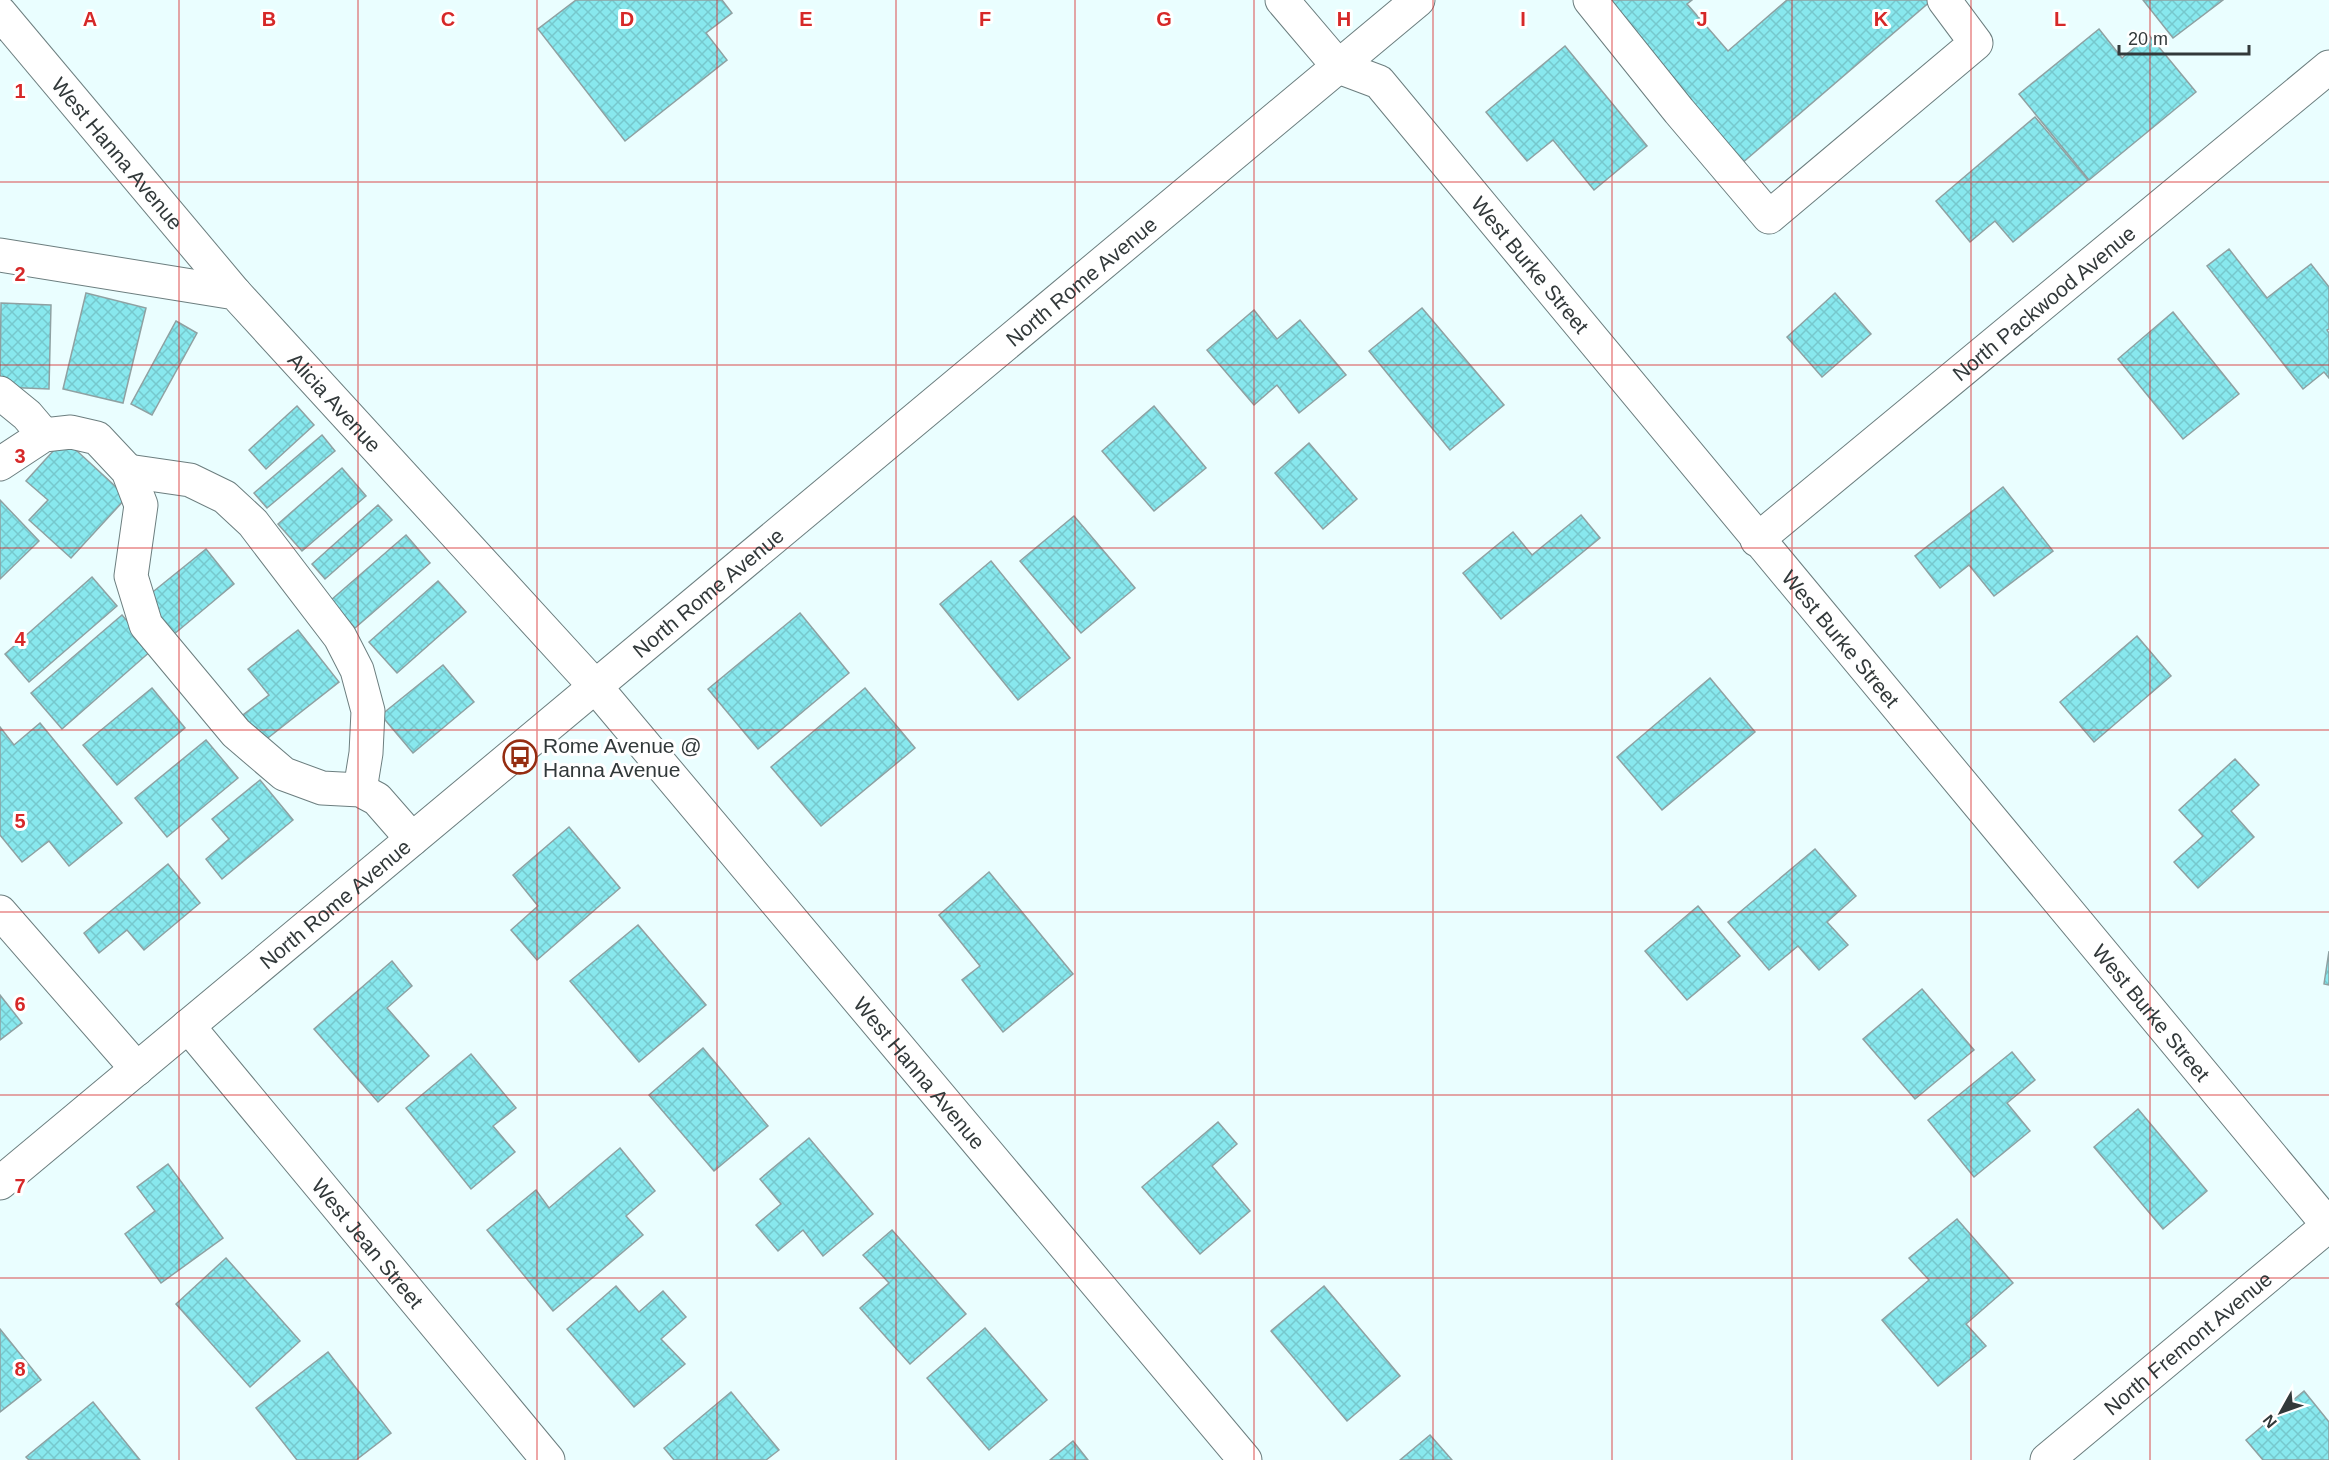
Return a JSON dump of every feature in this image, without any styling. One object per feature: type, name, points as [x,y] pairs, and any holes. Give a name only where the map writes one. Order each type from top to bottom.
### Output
[{"type":"street","points":[[1282,0],[1340,67]]},
{"type":"street","name":"North Rome Avenue","points":[[0,1183],[1418,0]]},
{"type":"street","points":[[1590,0],[1679,111],[1769,217],[1976,44],[1944,0]]},
{"type":"street","name":"West Hanna Avenue","points":[[0,13],[235,293]]},
{"type":"street","name":"West Burke Street","points":[[1340,67],[1379,82],[1757,540],[2329,1225]]},
{"type":"street","name":"North Packwood Avenue","points":[[1757,540],[2329,67]]},
{"type":"street","points":[[0,255],[235,293]]},
{"type":"street","name":"Alicia Avenue","points":[[235,293],[595,686]]},
{"type":"street","points":[[0,393],[27,415],[44,435]]},
{"type":"street","points":[[0,464],[44,435],[71,432],[97,438],[128,471],[141,505],[131,576],[146,625],[236,733],[284,774],[322,788],[360,790],[377,799],[412,839]]},
{"type":"street","points":[[128,471],[190,480],[225,497],[253,522],[340,637],[357,670],[368,711],[366,753],[360,790]]},
{"type":"street","name":"West Hanna Avenue","points":[[595,686],[1245,1460]]},
{"type":"street","points":[[0,912],[136,1069]]},
{"type":"street","name":"West Jean Street","points":[[188,1026],[549,1460]]},
{"type":"street","name":"North Fremont Avenue","points":[[2047,1460],[2329,1225]]},
{"type":"building","points":[[576,0],[722,0],[732,13],[706,33],[727,60],[625,141],[538,29]]},
{"type":"building","points":[[1601,0],[1692,0],[1687,4],[1728,51],[1787,0],[1932,0],[1741,164]]},
{"type":"building","points":[[2143,0],[2223,0],[2173,38]]},
{"type":"building","points":[[2099,29],[2122,58],[2149,35],[2196,92],[2089,180],[2019,94]]},
{"type":"building","points":[[1565,46],[1647,146],[1594,190],[1553,140],[1527,161],[1486,112]]},
{"type":"building","points":[[2035,117],[2088,180],[2013,242],[1995,221],[1970,242],[1936,201]]},
{"type":"building","points":[[2229,249],[2267,298],[2311,264],[2329,287],[2329,329],[2327,330],[2329,333],[2329,378],[2324,372],[2303,389],[2207,266]]},
{"type":"building","points":[[86,293],[146,308],[123,403],[63,389]]},
{"type":"building","points":[[1835,293],[1871,334],[1822,377],[1787,337]]},
{"type":"building","points":[[1,303],[51,305],[49,389],[0,387]]},
{"type":"building","points":[[1422,308],[1504,405],[1450,450],[1369,351]]},
{"type":"building","points":[[1254,310],[1277,339],[1300,320],[1346,375],[1299,413],[1277,385],[1254,405],[1207,350]]},
{"type":"building","points":[[2173,312],[2239,394],[2183,439],[2118,359]]},
{"type":"building","points":[[176,321],[197,333],[152,415],[131,404]]},
{"type":"building","points":[[297,406],[314,425],[266,469],[249,450]]},
{"type":"building","points":[[1154,406],[1206,468],[1154,511],[1102,451]]},
{"type":"building","points":[[322,435],[335,451],[267,508],[254,493]]},
{"type":"building","points":[[64,439],[127,497],[71,558],[29,520],[48,500],[26,481]]},
{"type":"building","points":[[1309,443],[1357,499],[1323,529],[1275,473]]},
{"type":"building","points":[[342,468],[366,496],[302,551],[278,524]]},
{"type":"building","points":[[2003,487],[2053,551],[1994,596],[1969,565],[1940,588],[1915,556]]},
{"type":"building","points":[[0,500],[39,541],[0,579]]},
{"type":"building","points":[[378,505],[392,520],[325,579],[312,564]]},
{"type":"building","points":[[1581,515],[1600,538],[1501,619],[1463,573],[1513,532],[1532,555]]},
{"type":"building","points":[[1074,516],[1135,588],[1081,633],[1020,561]]},
{"type":"building","points":[[406,535],[430,563],[355,628],[331,600]]},
{"type":"building","points":[[206,549],[234,584],[173,635],[144,599]]},
{"type":"building","points":[[991,561],[1070,658],[1018,700],[940,604]]},
{"type":"building","points":[[92,577],[117,606],[29,682],[5,654]]},
{"type":"building","points":[[438,581],[466,612],[397,673],[369,642]]},
{"type":"building","points":[[800,613],[849,673],[758,749],[708,689]]},
{"type":"building","points":[[122,615],[152,650],[62,729],[31,693]]},
{"type":"building","points":[[298,630],[339,682],[264,741],[243,715],[269,695],[248,669]]},
{"type":"building","points":[[2137,636],[2171,676],[2094,742],[2060,702]]},
{"type":"building","points":[[443,665],[474,702],[413,753],[381,715]]},
{"type":"building","points":[[1710,678],[1755,732],[1662,810],[1617,757]]},
{"type":"building","points":[[152,688],[185,728],[117,785],[83,745]]},
{"type":"building","points":[[865,688],[915,748],[821,826],[771,767]]},
{"type":"building","points":[[40,723],[122,823],[69,866],[49,841],[22,862],[0,835],[0,727],[14,745]]},
{"type":"building","points":[[206,740],[238,778],[167,837],[135,798]]},
{"type":"building","points":[[2235,759],[2259,785],[2231,811],[2254,837],[2198,888],[2174,862],[2203,836],[2179,810]]},
{"type":"building","points":[[260,780],[293,820],[222,879],[206,859],[229,839],[212,819]]},
{"type":"building","points":[[569,827],[620,888],[537,960],[511,930],[538,906],[513,875]]},
{"type":"building","points":[[1815,849],[1856,896],[1827,922],[1848,945],[1819,970],[1798,946],[1769,970],[1728,922]]},
{"type":"building","points":[[168,864],[200,903],[144,950],[127,930],[99,953],[84,933]]},
{"type":"building","points":[[989,872],[1073,974],[1003,1032],[962,980],[980,966],[939,915]]},
{"type":"building","points":[[1698,906],[1740,956],[1687,1000],[1645,951]]},
{"type":"building","points":[[638,925],[706,1005],[639,1062],[570,981]]},
{"type":"building","points":[[2329,951],[2329,985],[2324,984]]},
{"type":"building","points":[[392,961],[412,986],[387,1008],[429,1056],[378,1102],[314,1029]]},
{"type":"building","points":[[1922,989],[1974,1050],[1915,1099],[1863,1039]]},
{"type":"building","points":[[0,995],[22,1023],[0,1040]]},
{"type":"building","points":[[703,1048],[768,1126],[714,1171],[649,1095]]},
{"type":"building","points":[[2012,1052],[2035,1080],[2007,1103],[2030,1131],[1974,1177],[1928,1120]]},
{"type":"building","points":[[471,1054],[516,1108],[493,1126],[515,1152],[471,1189],[406,1108]]},
{"type":"building","points":[[2138,1109],[2207,1191],[2163,1229],[2094,1147]]},
{"type":"building","points":[[1218,1122],[1237,1144],[1212,1166],[1250,1211],[1200,1254],[1142,1187]]},
{"type":"building","points":[[809,1138],[873,1214],[823,1256],[803,1230],[778,1251],[756,1225],[781,1204],[760,1179]]},
{"type":"building","points":[[620,1148],[655,1191],[626,1216],[643,1235],[553,1311],[487,1230],[536,1190],[549,1208]]},
{"type":"building","points":[[168,1164],[223,1238],[161,1283],[125,1234],[155,1211],[137,1187]]},
{"type":"building","points":[[1957,1219],[2013,1283],[1966,1324],[1986,1346],[1938,1386],[1882,1320],[1929,1280],[1909,1258]]},
{"type":"building","points":[[892,1230],[966,1314],[910,1364],[860,1308],[889,1283],[863,1255]]},
{"type":"building","points":[[226,1258],[300,1341],[250,1387],[176,1304]]},
{"type":"building","points":[[616,1286],[639,1312],[663,1291],[686,1317],[661,1339],[685,1364],[634,1407],[567,1329]]},
{"type":"building","points":[[1324,1286],[1400,1376],[1347,1421],[1271,1331]]},
{"type":"building","points":[[985,1328],[1047,1400],[989,1450],[927,1378]]},
{"type":"building","points":[[0,1329],[41,1380],[0,1412]]},
{"type":"building","points":[[328,1352],[391,1433],[356,1460],[297,1460],[256,1408]]},
{"type":"building","points":[[2304,1391],[2329,1422],[2329,1460],[2263,1460],[2246,1440]]},
{"type":"building","points":[[731,1392],[779,1450],[766,1460],[674,1460],[664,1448]]},
{"type":"building","points":[[93,1402],[140,1460],[29,1460],[26,1457]]},
{"type":"building","points":[[1430,1435],[1452,1460],[1400,1460]]},
{"type":"building","points":[[1073,1441],[1088,1460],[1050,1460]]},
{"type":"place","name":"Rome Avenue @ Hanna Avenue","points":[[520,757]]}]
